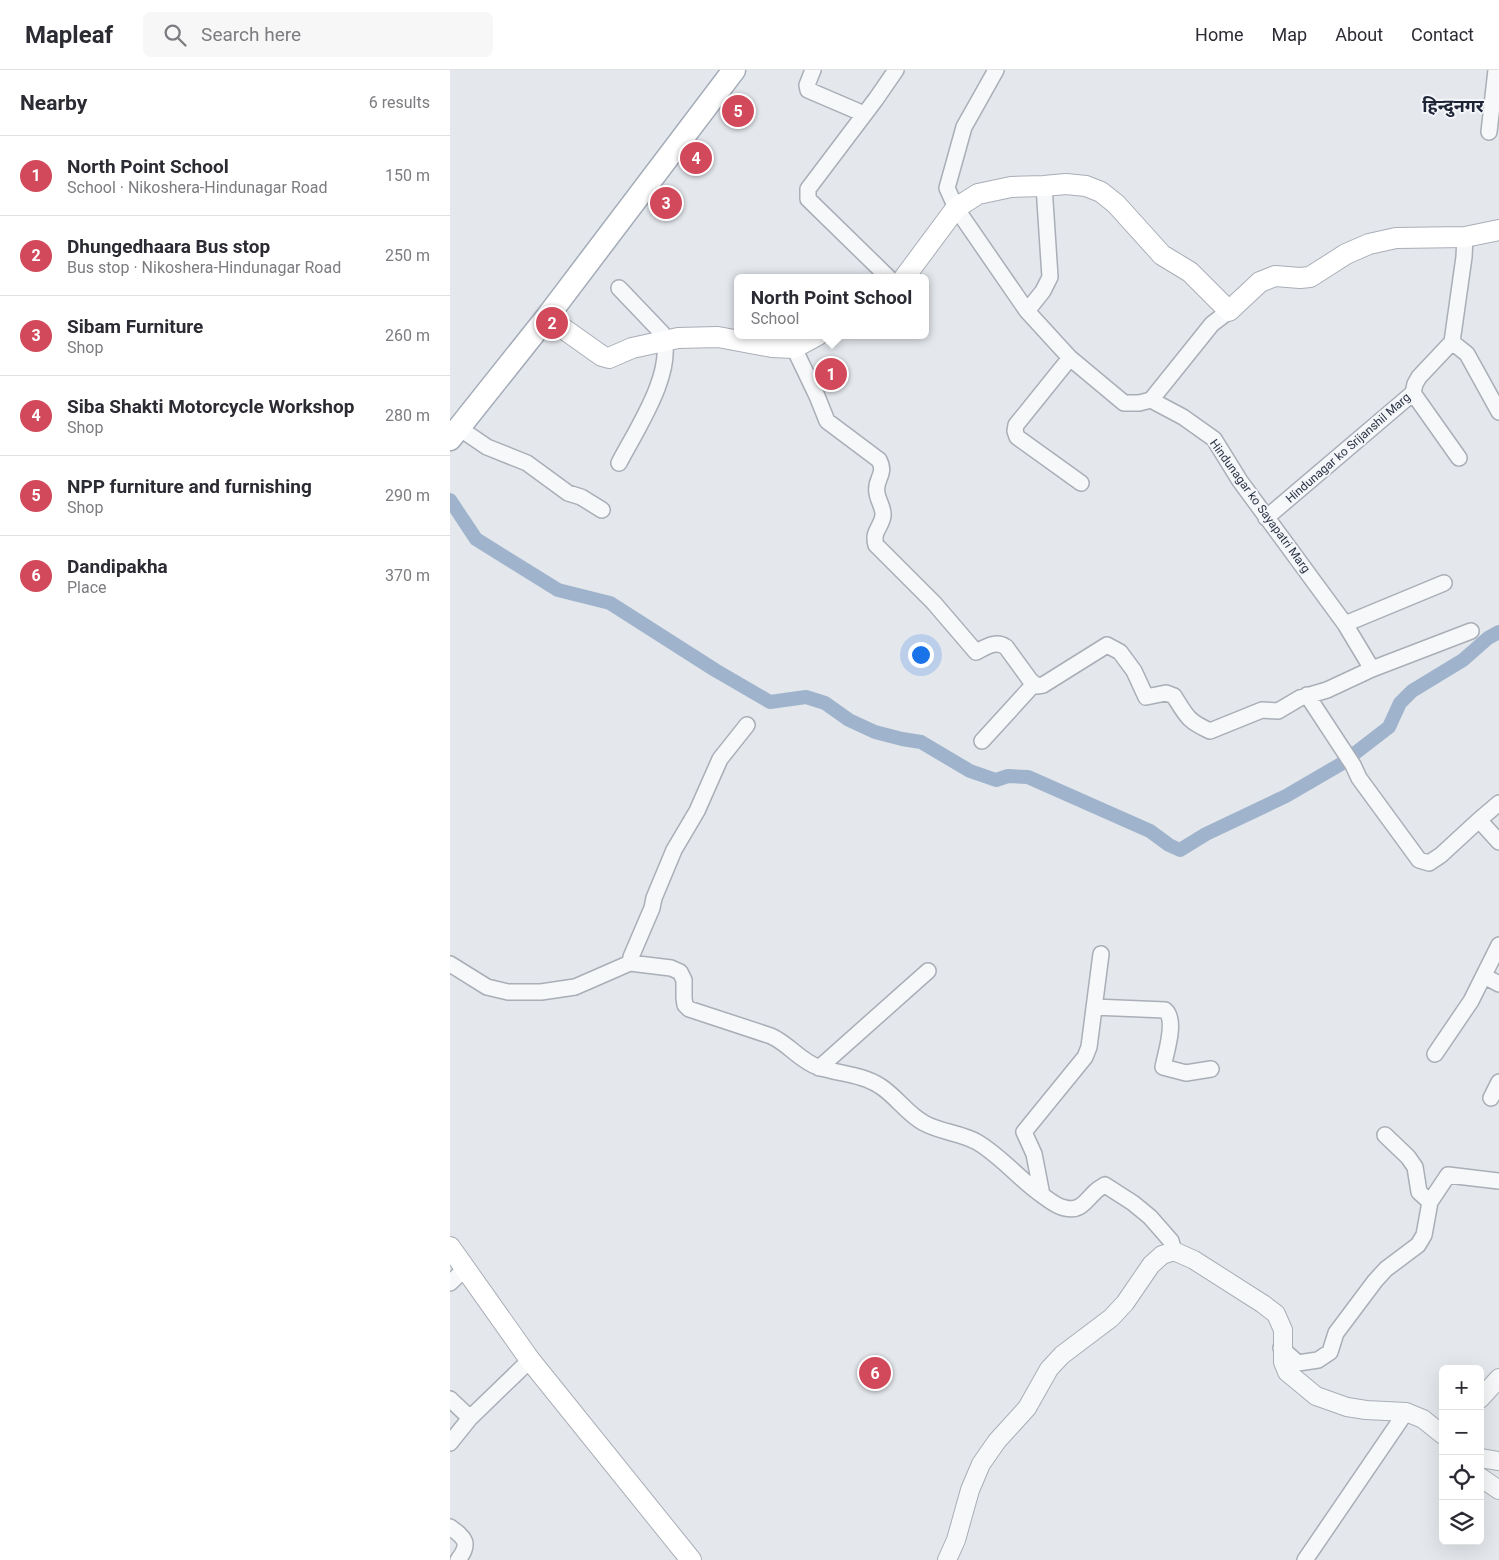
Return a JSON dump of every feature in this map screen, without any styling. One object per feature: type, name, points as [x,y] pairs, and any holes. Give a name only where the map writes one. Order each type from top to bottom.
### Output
[{"type":"main road","points":[[454,434],[546,317],[734,70]]},
{"type":"main road","points":[[907,274],[956,208],[978,194],[1011,187],[1066,184],[1086,186],[1101,192],[1116,204],[1162,254],[1190,272],[1229,311],[1260,282],[1275,276],[1310,277],[1346,254],[1369,244],[1396,238],[1465,237],[1499,230]]},
{"type":"main road","points":[[546,317],[609,358],[632,348],[678,338],[718,336],[772,347],[794,348],[811,339]]},
{"type":"main road","points":[[450,1247],[530,1360],[691,1560]]},
{"type":"street","points":[[813,70],[807,85],[808,90],[864,114]]},
{"type":"street","points":[[885,274],[808,199],[808,189],[896,70]]},
{"type":"street","points":[[996,70],[964,127],[947,188],[956,208],[1026,311],[1070,358],[1124,404],[1151,400],[1212,324],[1229,311]]},
{"type":"street","points":[[1489,132],[1496,70]]},
{"type":"street","points":[[1026,311],[1043,291],[1050,277],[1044,186]]},
{"type":"street","points":[[1465,237],[1452,342],[1467,354],[1499,412]]},
{"type":"street","points":[[619,288],[656,327],[665,340],[660,382],[619,463]]},
{"type":"street","name":"Hindunagar ko Srijanshil Marg","points":[[1266,518],[1413,393],[1414,384],[1419,377],[1452,342]]},
{"type":"street","points":[[794,348],[817,396],[826,422],[879,460],[882,466],[883,472],[877,486],[877,494],[882,506],[883,516],[875,532],[876,545],[934,603],[976,652],[996,643],[1002,644],[1037,686],[1043,685],[1107,645],[1120,652],[1134,671],[1146,697],[1170,694],[1174,696],[1188,719],[1210,731],[1262,710],[1278,711],[1308,695],[1327,690],[1372,669],[1471,631]]},
{"type":"street","points":[[1070,358],[1016,425],[1015,431],[1017,438],[1081,483]]},
{"type":"street","points":[[1413,393],[1459,458]]},
{"type":"street","name":"Hindunagar ko Sayapatri Marg","points":[[1151,400],[1183,417],[1214,439],[1240,481],[1344,624],[1372,669]]},
{"type":"street","points":[[454,434],[527,463],[568,493],[581,497],[602,510]]},
{"type":"street","points":[[1344,624],[1444,583]]},
{"type":"street","points":[[982,741],[1034,684]]},
{"type":"street","points":[[1308,695],[1353,765],[1359,778],[1419,860],[1429,863],[1441,855],[1499,803]]},
{"type":"street","points":[[630,963],[674,850],[697,811],[720,759],[748,725]]},
{"type":"street","points":[[1479,820],[1499,842]]},
{"type":"street","points":[[1435,1054],[1471,1001],[1499,945]]},
{"type":"street","points":[[1042,1195],[1034,1154],[1024,1132],[1085,1057],[1089,1047],[1101,954]]},
{"type":"street","points":[[450,964],[487,987],[508,992],[541,992],[575,987],[630,963],[671,968],[680,972],[684,980],[686,1005],[689,1009],[771,1036],[782,1041],[807,1062],[819,1068],[869,1080],[882,1087],[914,1117],[924,1123],[977,1142],[999,1158],[1028,1185],[1065,1208],[1076,1209],[1087,1202],[1096,1190],[1106,1185],[1150,1217],[1171,1241],[1174,1251]]},
{"type":"street","points":[[819,1068],[928,971]]},
{"type":"street","points":[[1484,976],[1499,984]]},
{"type":"street","points":[[1094,1007],[1165,1010],[1170,1014],[1171,1022],[1163,1067],[1186,1073],[1211,1069]]},
{"type":"street","points":[[1491,1098],[1499,1082]]},
{"type":"street","points":[[1385,1135],[1408,1157],[1415,1167],[1419,1192],[1430,1202]]},
{"type":"street","points":[[1281,1348],[1298,1362],[1318,1360],[1330,1352],[1336,1333],[1375,1281],[1386,1269],[1418,1244],[1424,1235],[1430,1202],[1448,1175],[1499,1181]]},
{"type":"street","points":[[947,1560],[956,1540],[970,1490],[981,1464],[997,1441],[1027,1408],[1048,1369],[1062,1354],[1111,1318],[1125,1303],[1151,1265],[1162,1255],[1174,1251],[1194,1260],[1276,1314],[1282,1330],[1282,1362],[1294,1380],[1316,1396],[1347,1407],[1406,1412],[1423,1419],[1439,1432]]},
{"type":"street","points":[[450,1283],[466,1268]]},
{"type":"street","points":[[450,1444],[470,1418],[530,1360]]},
{"type":"street","points":[[1484,1395],[1499,1378]]},
{"type":"street","points":[[450,1399],[470,1418]]},
{"type":"street","points":[[1305,1560],[1406,1412]]},
{"type":"street","points":[[1484,1459],[1499,1461]]},
{"type":"street","points":[[1484,1480],[1499,1490]]},
{"type":"street","points":[[450,1527],[464,1537],[465,1552],[458,1560]]},
{"type":"waterway","points":[[450,500],[476,539],[558,590],[610,603],[715,670],[770,702],[806,697],[825,703],[849,720],[875,732],[921,742],[970,771],[996,780],[1008,776],[1028,777],[1150,831],[1169,845],[1180,850],[1206,834],[1286,796],[1341,764],[1389,727],[1400,703],[1412,691],[1463,660],[1488,638],[1499,632]]},
{"type":"place","name":"NPP furniture and furnishing","points":[[738,111]]},
{"type":"place","name":"Siba Shakti Motorcycle Workshop","points":[[696,158]]},
{"type":"place","name":"Sibam Furniture","points":[[666,203]]},
{"type":"place","name":"Dhungedhaara Bus stop","points":[[552,323]]},
{"type":"place","name":"North Point School","points":[[831,374]]},
{"type":"place","name":"Dandipakha","points":[[875,1373]]},
{"type":"district","name":"हिन्दुनगर","points":[[1453,106]]}]
